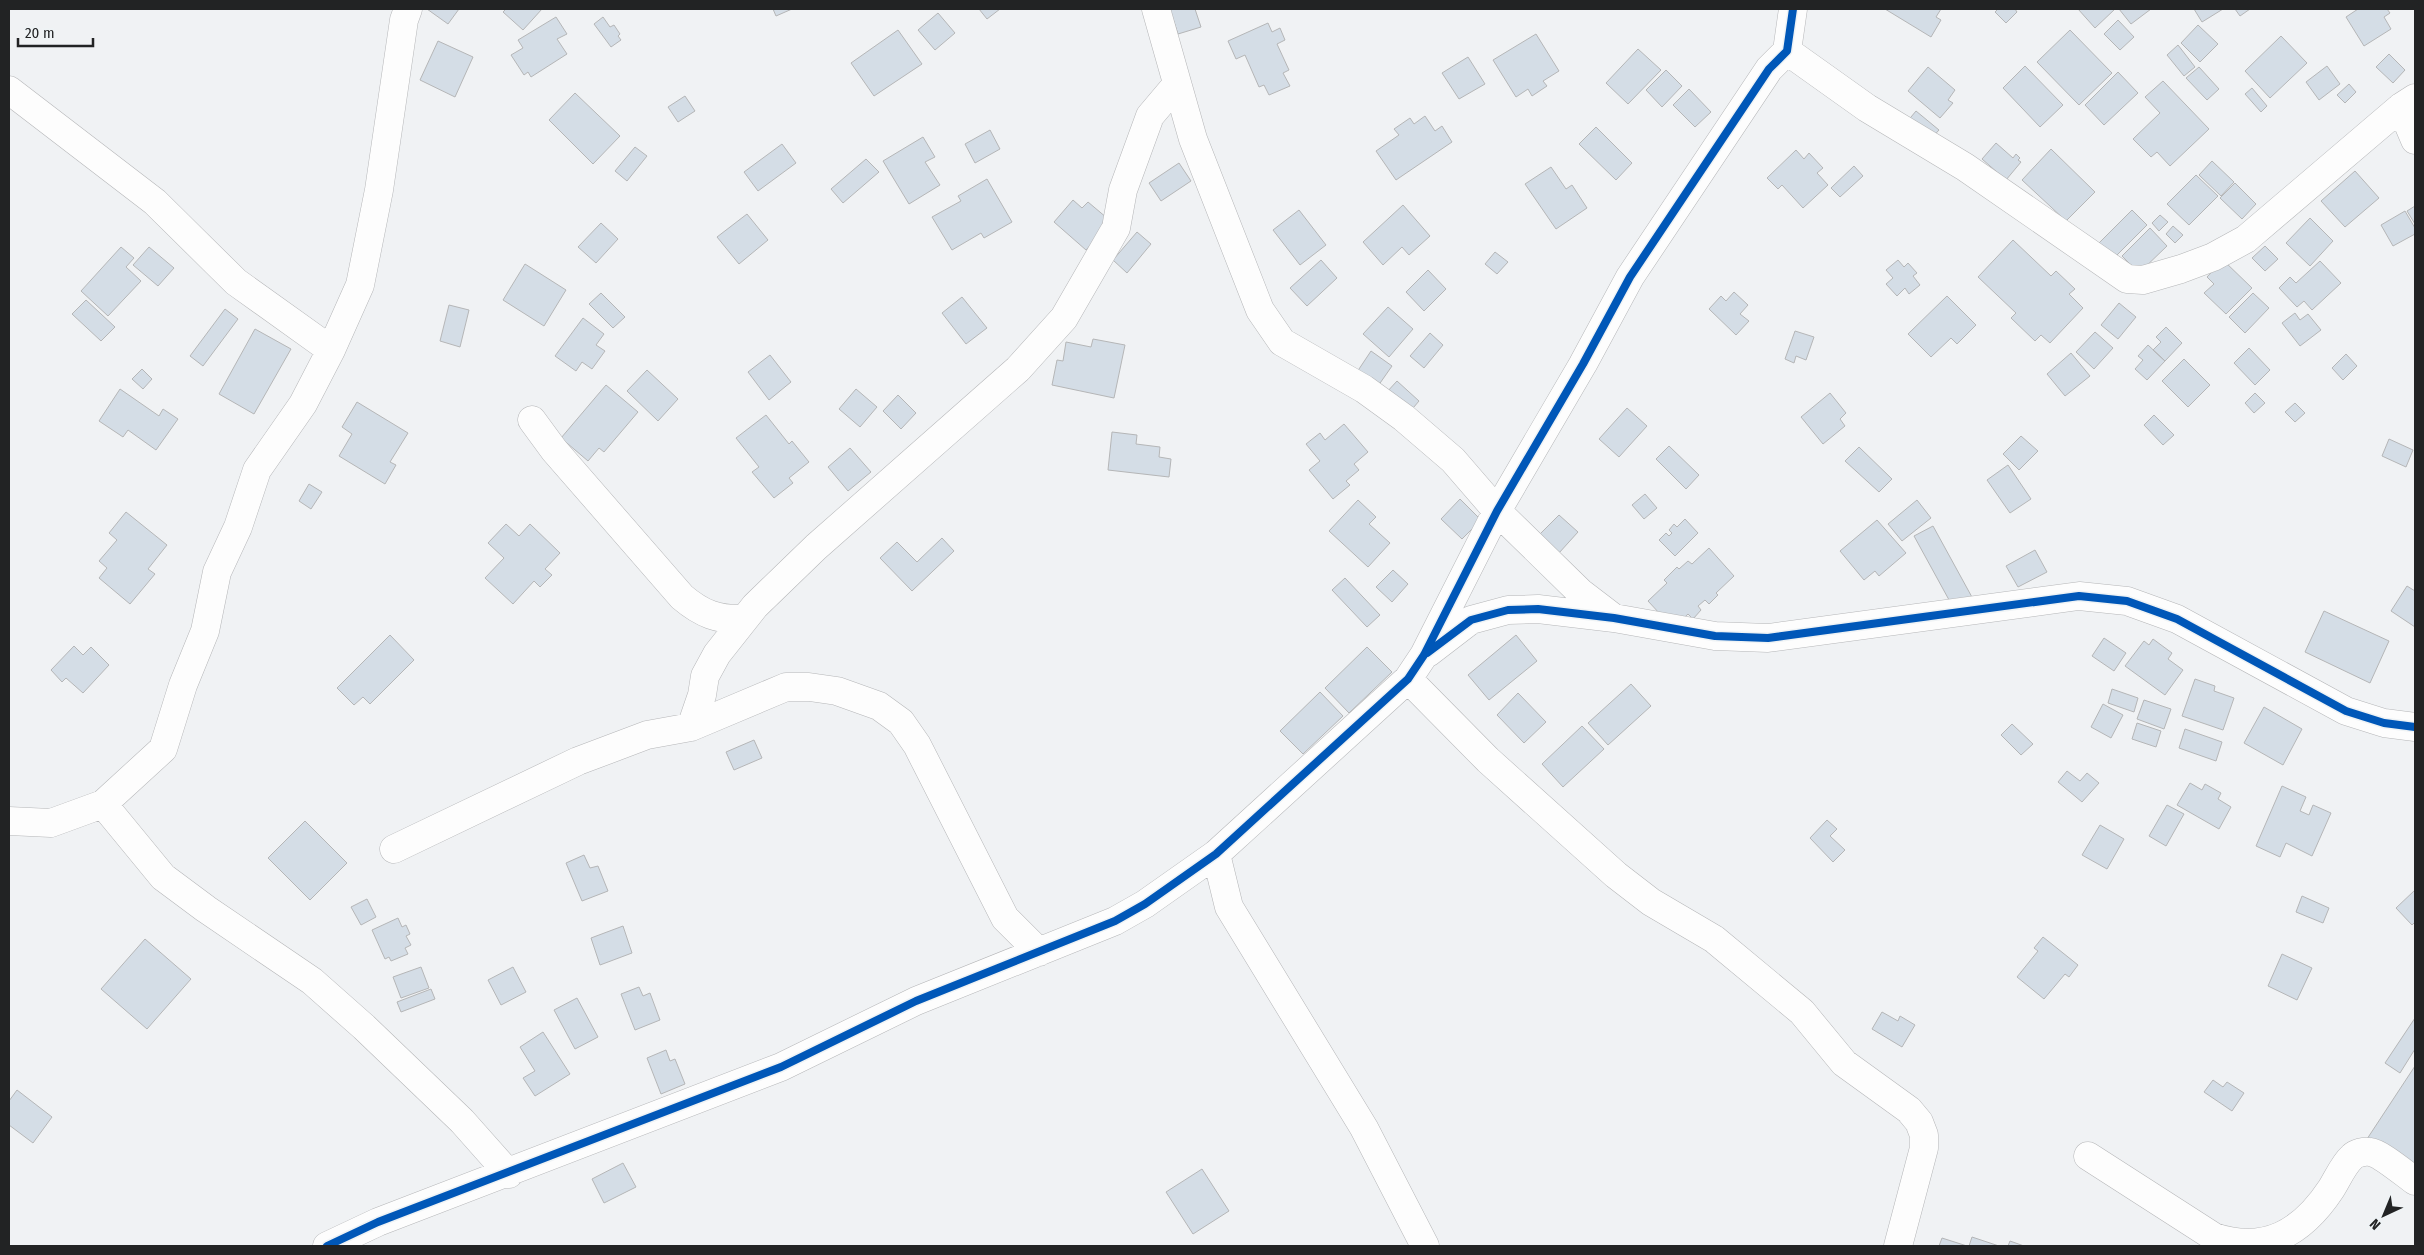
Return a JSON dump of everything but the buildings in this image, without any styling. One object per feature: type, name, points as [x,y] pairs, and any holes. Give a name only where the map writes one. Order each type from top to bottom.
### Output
[{"type":"street","points":[[9,821],[51,823],[102,804],[163,749],[183,685],[205,631],[217,572],[238,527],[258,470],[303,404],[332,350],[360,285],[379,190],[404,20],[408,9]]},
{"type":"street","points":[[1156,9],[1194,139],[1260,310],[1282,342],[1364,389],[1404,418],[1453,460],[1497,512],[1580,592],[1614,618]]},
{"type":"street","points":[[328,1246],[378,1222],[509,1174],[781,1067],[916,1001],[1115,921],[1145,904],[1216,854],[1408,679],[1424,655],[1497,512],[1583,364],[1630,277],[1769,69],[1787,51],[1794,9]]},
{"type":"street","points":[[1787,51],[1867,108],[1965,167],[2127,279],[2142,280],[2180,269],[2213,257],[2246,239],[2408,103],[2415,140]]},
{"type":"street","points":[[692,727],[702,695],[705,676],[717,654],[744,619],[816,547],[1018,369],[1064,318],[1116,228],[1123,190],[1150,116],[1177,84]]},
{"type":"street","points":[[9,90],[155,202],[236,282],[332,350]]},
{"type":"street","points":[[9,117],[19,115],[56,126]]},
{"type":"street","points":[[532,420],[554,450],[682,597],[704,614],[723,619],[744,619]]},
{"type":"street","points":[[1424,655],[1471,620],[1508,610],[1538,609],[1614,618],[1715,636],[1768,638],[2078,596],[2127,601],[2177,620],[2346,711],[2384,724],[2415,727]]},
{"type":"street","points":[[1408,679],[1488,760],[1616,875],[1651,902],[1714,939],[1802,1012],[1844,1064],[1909,1110],[1919,1122],[1924,1135],[1924,1148],[1898,1246]]},
{"type":"street","points":[[394,848],[578,761],[647,736],[692,727],[786,687],[810,687],[837,691],[879,706],[901,722],[917,745],[1004,918],[1039,952]]},
{"type":"street","points":[[102,804],[163,877],[312,982],[364,1027],[462,1121],[509,1174]]},
{"type":"street","points":[[1216,854],[1229,907],[1364,1128],[1425,1246]]},
{"type":"street","points":[[2088,1156],[2214,1237],[2233,1244],[2254,1244],[2276,1240],[2303,1224],[2329,1192],[2351,1158],[2362,1152],[2372,1152],[2415,1181]]},
{"type":"cycle path","points":[[327,1246],[378,1222],[781,1067],[916,1001],[1115,921],[1145,904],[1216,854],[1408,679],[1424,655],[1497,511],[1583,364],[1630,277],[1769,69],[1787,51],[1793,9]]},
{"type":"cycle path","points":[[1427,653],[1471,620],[1508,610],[1538,609],[1614,618],[1715,636],[1768,638],[2079,596],[2127,601],[2177,619],[2346,711],[2384,723],[2415,727]]}]
